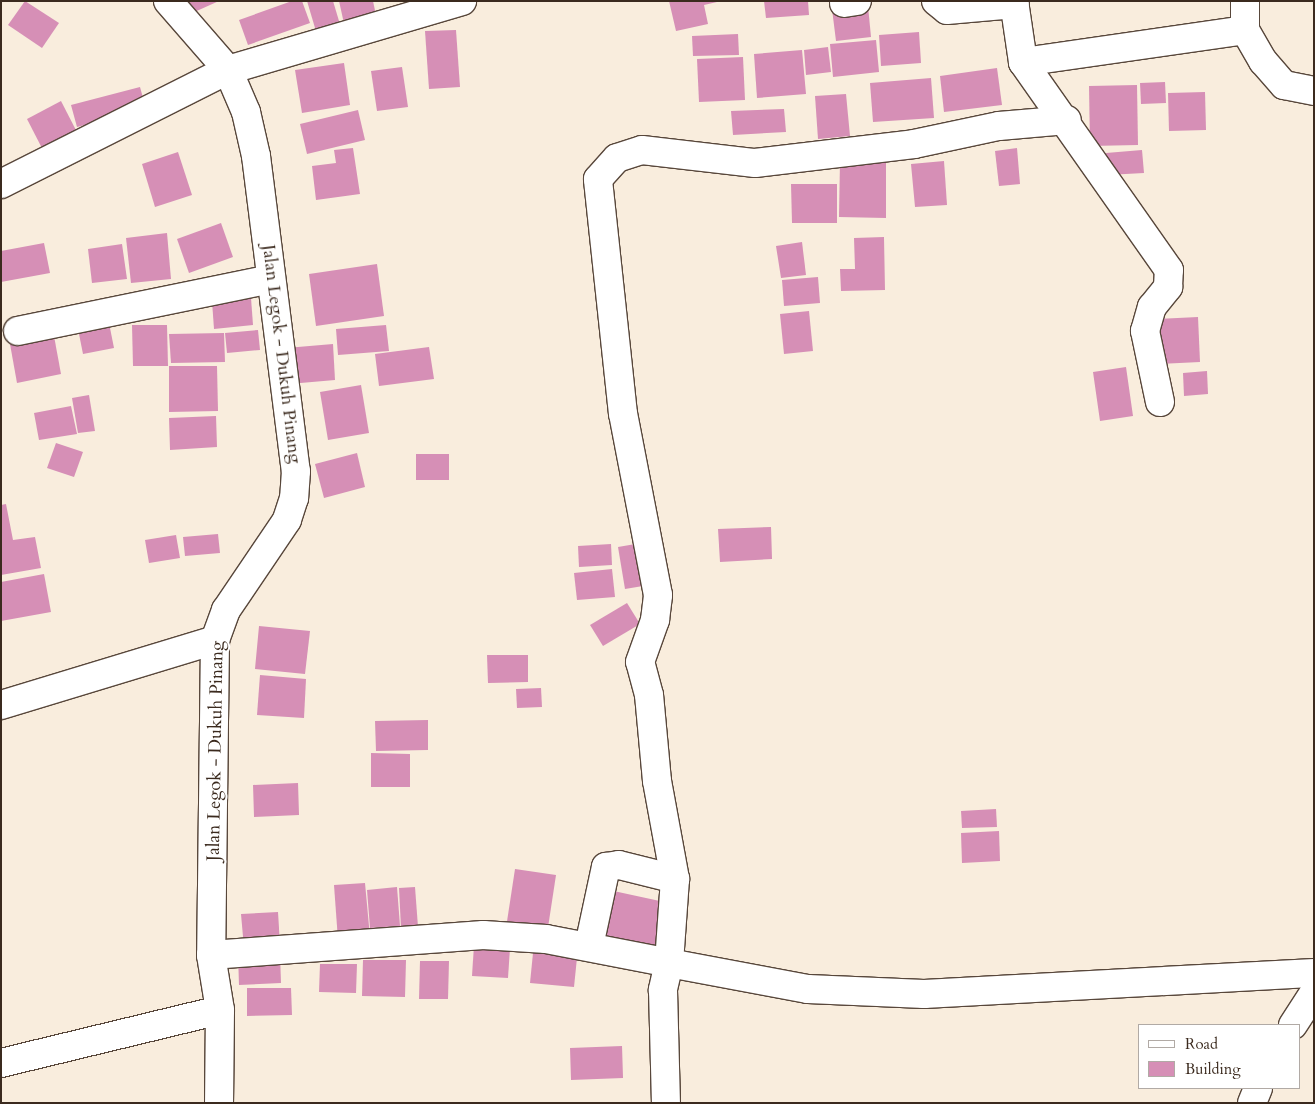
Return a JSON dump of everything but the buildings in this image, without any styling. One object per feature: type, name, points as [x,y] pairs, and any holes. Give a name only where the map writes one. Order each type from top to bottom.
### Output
[{"type":"street","name":"Jalan Legok - Dukuh Pinang","points":[[168,1],[228,70],[246,112],[256,156],[271,279],[290,407],[294,498],[270,548],[226,610],[215,640],[212,955],[220,1010],[219,1103]]},
{"type":"street","points":[[1,184],[228,70],[390,13],[462,1]]},
{"type":"street","points":[[936,1],[947,10],[1014,2],[1023,62],[1067,120],[1168,270],[1168,287],[1152,307],[1145,331],[1160,402]]},
{"type":"street","points":[[1245,1],[1245,30],[1263,60],[1284,85],[1314,91]]},
{"type":"street","points":[[1023,62],[1245,30]]},
{"type":"street","points":[[666,1103],[663,990],[669,963],[675,879],[640,662],[656,620],[658,595],[623,414],[598,179],[617,158],[642,150],[755,163],[914,144],[999,126],[1067,120]]},
{"type":"street","points":[[18,331],[271,279]]},
{"type":"street","points":[[1,705],[215,640]]},
{"type":"street","points":[[589,946],[606,867],[628,866],[675,879]]},
{"type":"street","points":[[212,955],[483,935],[589,946],[808,989],[924,994],[1314,972]]},
{"type":"street","points":[[1294,1024],[1314,993]]},
{"type":"street","points":[[1,1063],[220,1010]]},
{"type":"street","points":[[1252,1103],[1258,1089]]}]
